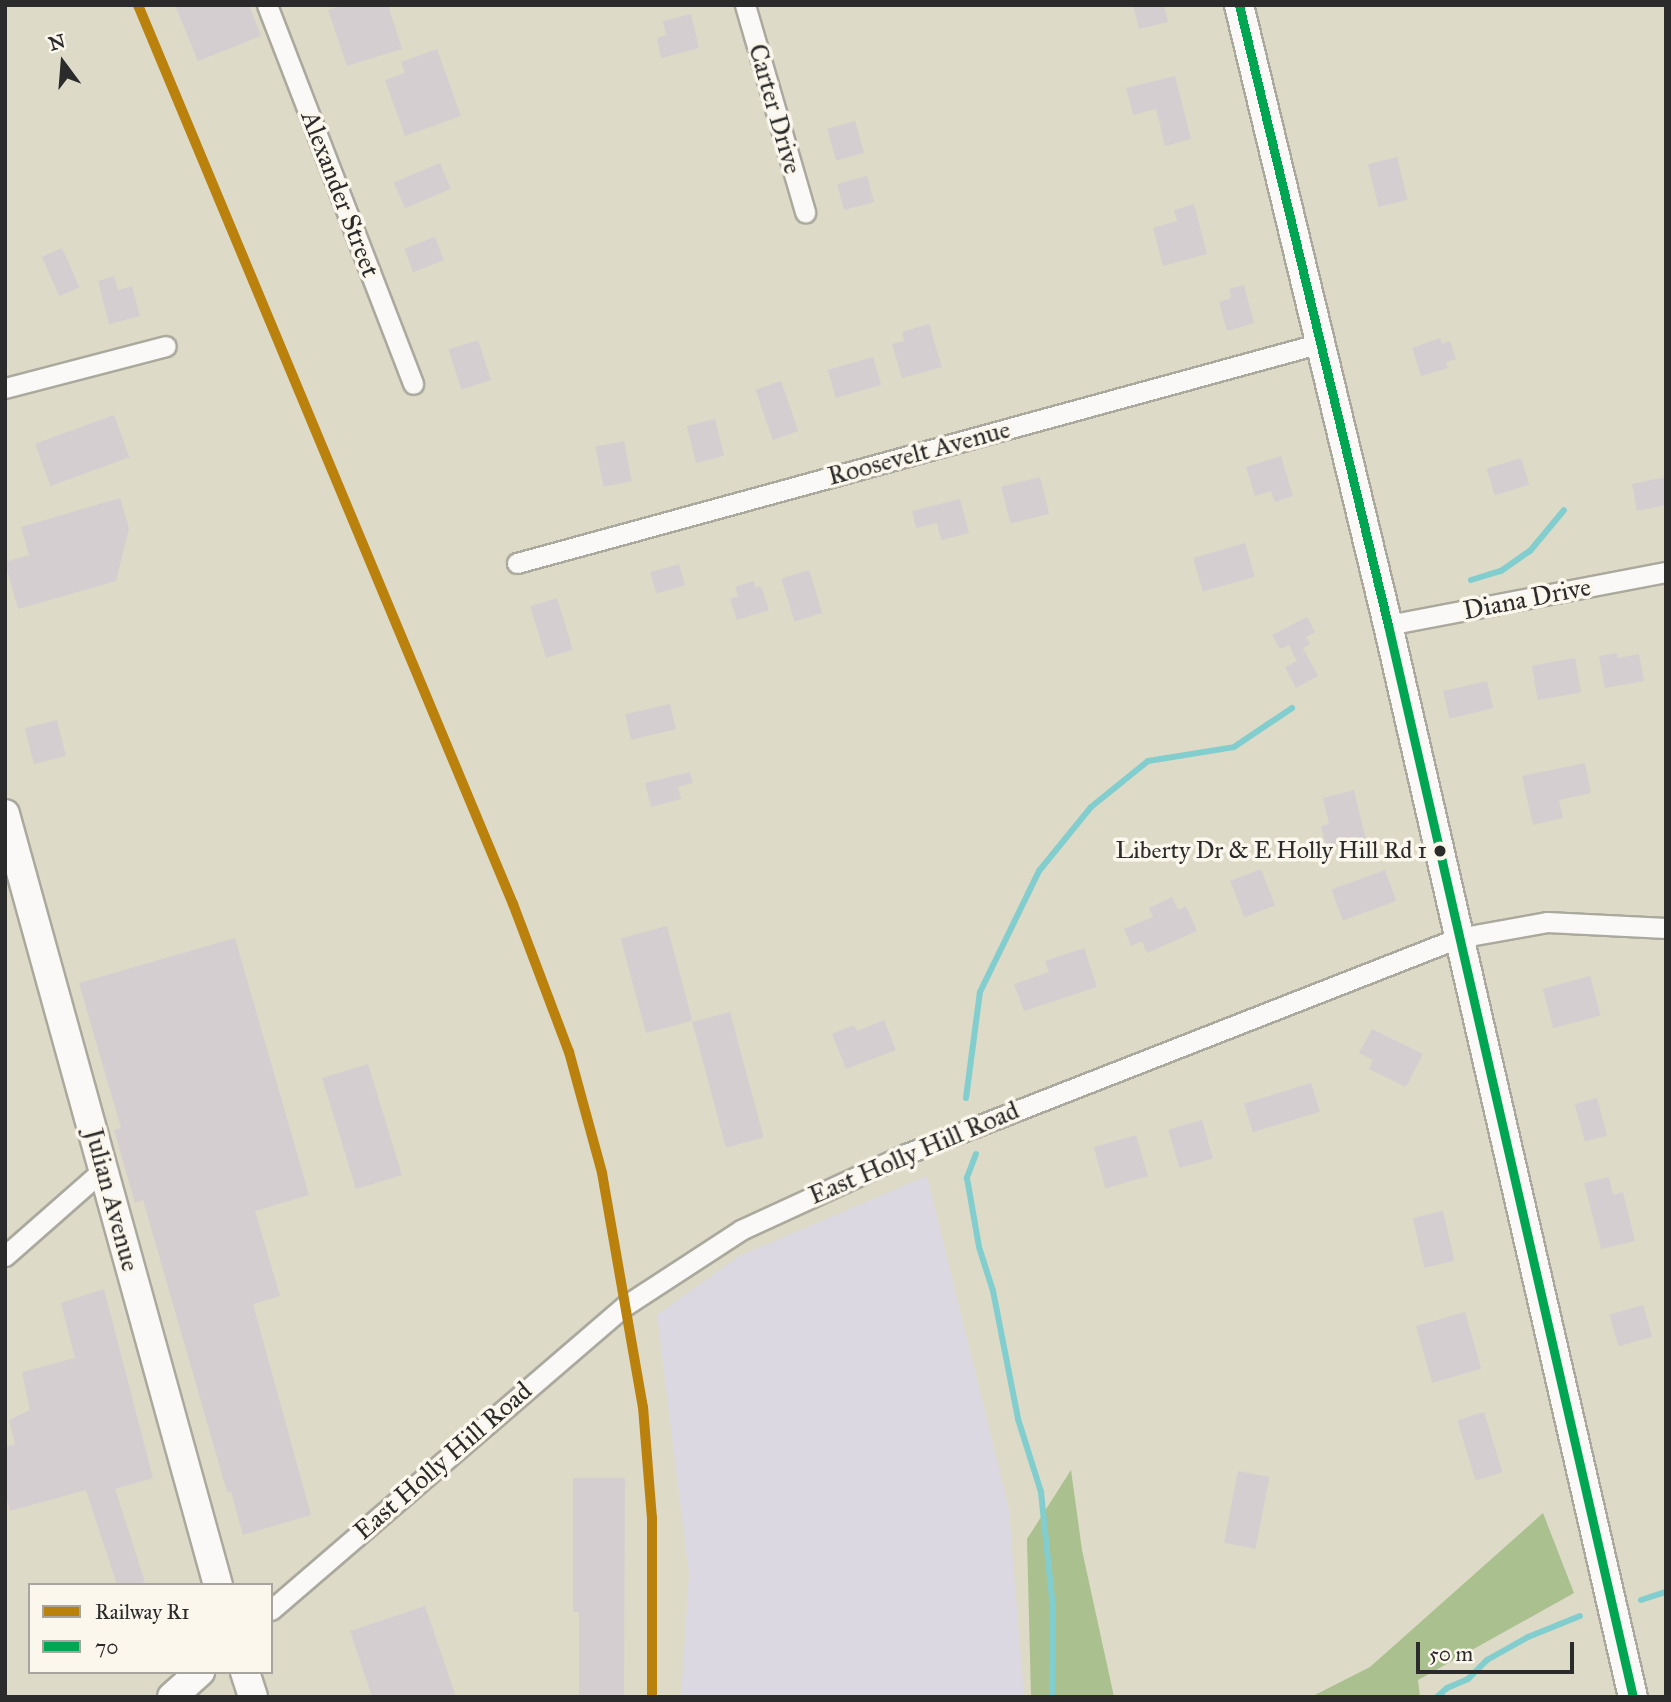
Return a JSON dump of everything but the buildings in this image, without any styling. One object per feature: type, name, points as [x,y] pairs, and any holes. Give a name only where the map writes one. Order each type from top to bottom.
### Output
[{"type":"street","name":"Alexander Street","points":[[267,5],[414,384]]},
{"type":"street","name":"Carter Drive","points":[[746,5],[805,212]]},
{"type":"street","points":[[1239,5],[1388,625],[1633,1697]]},
{"type":"street","name":"Roosevelt Avenue","points":[[517,563],[1321,343]]},
{"type":"street","points":[[5,388],[166,346]]},
{"type":"street","name":"Diana Drive","points":[[1388,625],[1666,572]]},
{"type":"street","name":"Julian Avenue","points":[[5,814],[218,1583]]},
{"type":"street","name":"East Holly Hill Road","points":[[273,1609],[626,1305],[710,1247],[810,1196],[906,1154],[1458,938],[1547,922],[1666,928]]},
{"type":"street","points":[[5,1256],[103,1170]]},
{"type":"street","points":[[172,1697],[198,1674]]},
{"type":"street","points":[[246,1674],[253,1697]]},
{"type":"shaded area","points":[[927,1176],[1009,1509],[1024,1697],[681,1697],[689,1574],[657,1315],[739,1256]]},
{"type":"green space","points":[[1071,1470],[1082,1550],[1114,1697],[1031,1697],[1027,1539]]},
{"type":"green space","points":[[1543,1513],[1574,1593],[1418,1680],[1420,1697],[1311,1697],[1370,1667]]},
{"type":"waterway","points":[[1471,580],[1501,571],[1530,551],[1564,510]]},
{"type":"waterway","points":[[966,1098],[980,992],[1039,871],[1091,807],[1148,761],[1234,747],[1292,708]]},
{"type":"waterway","points":[[976,1154],[967,1178],[979,1247],[993,1291],[1018,1419],[1041,1492],[1053,1608],[1052,1697]]},
{"type":"waterway","points":[[1641,1600],[1666,1592]]},
{"type":"waterway","points":[[1437,1697],[1447,1688],[1468,1679],[1487,1660],[1528,1637],[1580,1616]]},
{"type":"rail line","name":"R1","points":[[138,5],[513,904],[569,1052],[602,1173],[643,1407],[652,1518],[652,1697]]},
{"type":"transit line","name":"70","points":[[1239,5],[1388,625],[1633,1697]]},
{"type":"place","name":"Liberty Dr & E Holly Hill Rd 1","points":[[1440,851]]}]
